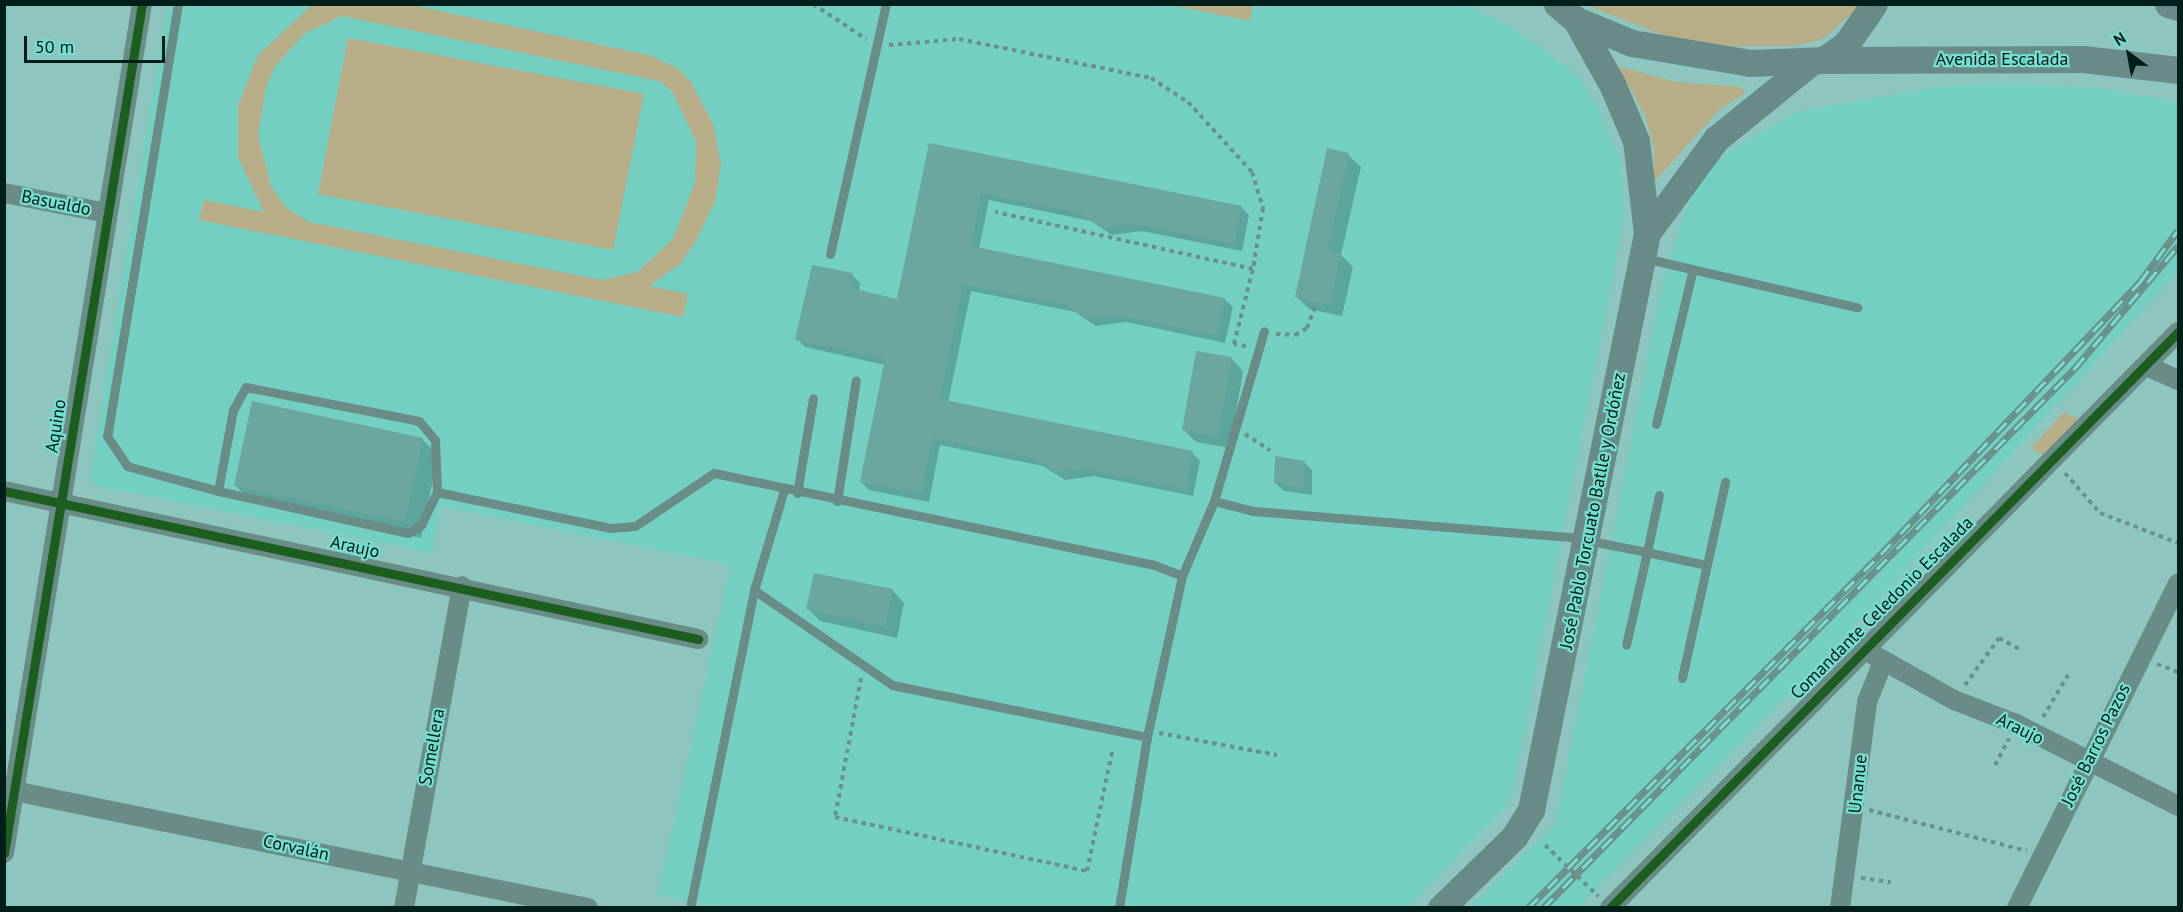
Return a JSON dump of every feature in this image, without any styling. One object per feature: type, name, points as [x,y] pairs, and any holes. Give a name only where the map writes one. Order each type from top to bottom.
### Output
[{"type":"main road","name":"José Pablo Torcuato Batlle y Ordóñez","points":[[1644,245],[1716,139],[1817,61],[1847,43],[1874,4]]},
{"type":"main road","points":[[2168,4],[2178,7]]},
{"type":"main road","name":"José Pablo Torcuato Batlle y Ordóñez","points":[[1441,908],[1514,837],[1537,789],[1594,541],[1644,245],[1636,141],[1612,84],[1561,11]]},
{"type":"main road","name":"Avenida Escalada","points":[[1561,11],[1632,43],[1691,56],[1817,61],[2083,59],[2178,70]]},
{"type":"street","name":"Aquino","points":[[4,853],[10,790],[142,4]]},
{"type":"street","name":"Basualdo","points":[[4,193],[107,213]]},
{"type":"street","name":"Comandante Celedonio Escalada","points":[[1604,902],[2149,367],[2178,332]]},
{"type":"street","points":[[2149,367],[2178,380]]},
{"type":"street","name":"Araujo","points":[[4,491],[462,586],[698,639]]},
{"type":"street","name":"José Barros Pazos","points":[[2017,908],[2086,763],[2178,584]]},
{"type":"street","name":"Somellera","points":[[404,908],[462,586]]},
{"type":"street","name":"Araujo","points":[[1863,649],[1954,700],[2025,729],[2086,763],[2178,806]]},
{"type":"street","name":"Unanue","points":[[1840,908],[1857,806],[1867,702],[1883,662]]},
{"type":"street","name":"Corvalán","points":[[10,790],[588,908]]},
{"type":"lane","points":[[178,4],[107,436],[127,466],[218,490],[408,533],[421,525],[437,492],[435,440],[419,421],[246,387],[233,410],[218,490]]},
{"type":"lane","points":[[830,254],[886,4]]},
{"type":"lane","points":[[1644,245],[1693,269],[1857,307]]},
{"type":"lane","points":[[1656,424],[1693,269]]},
{"type":"lane","points":[[1119,908],[1147,737],[1182,576],[1214,501],[1233,430],[1261,350],[1264,331]]},
{"type":"lane","points":[[837,501],[856,380]]},
{"type":"lane","points":[[797,493],[813,398]]},
{"type":"lane","points":[[437,492],[611,528],[635,526],[714,473],[797,493],[1154,565],[1182,576]]},
{"type":"lane","points":[[1682,678],[1725,482]]},
{"type":"lane","points":[[690,908],[754,590],[784,490]]},
{"type":"lane","points":[[1626,645],[1659,495]]},
{"type":"lane","points":[[1214,501],[1253,511],[1594,541],[1706,565]]},
{"type":"lane","points":[[1590,580],[1594,541]]},
{"type":"lane","points":[[754,590],[892,685],[1147,737]]},
{"type":"path","points":[[813,4],[877,46],[959,39],[1151,78],[1188,102],[1260,187],[1263,208],[1253,269],[1234,344],[1261,350]]},
{"type":"path","points":[[994,212],[1253,269]]},
{"type":"path","points":[[1264,331],[1295,335],[1307,328],[1315,307]]},
{"type":"path","points":[[1233,430],[1270,450]]},
{"type":"path","points":[[2054,460],[2100,513],[2178,543]]},
{"type":"path","points":[[1954,700],[1999,638],[2021,650]]},
{"type":"path","points":[[863,665],[835,817],[1087,871],[1112,752]]},
{"type":"path","points":[[1995,765],[2068,675]]},
{"type":"path","points":[[1147,737],[1164,732],[1277,755]]},
{"type":"path","points":[[1857,806],[2042,855]]},
{"type":"path","points":[[1545,844],[1604,902]]},
{"type":"path","points":[[1845,877],[1892,882]]},
{"type":"shaded area","points":[[1253,4],[1250,21],[1170,5]]},
{"type":"shaded area","points":[[167,5],[1467,5],[1513,28],[1578,76],[1598,109],[1621,163],[1624,217],[1512,794],[1505,808],[1408,907],[723,908],[658,894],[731,565],[440,506],[432,553],[97,486],[90,477]]},
{"type":"shaded area","points":[[312,5],[411,5],[649,55],[677,68],[691,82],[713,124],[721,165],[715,202],[695,243],[680,264],[649,286],[688,294],[683,317],[199,220],[204,200],[264,212],[238,157],[238,106],[258,55]],"holes":[[[342,16],[659,81],[672,91],[696,142],[695,183],[673,239],[638,272],[602,280],[309,222],[286,208],[271,186],[258,136],[266,87],[275,67],[305,33]]]},
{"type":"shaded area","points":[[1587,5],[1861,5],[1823,39],[1793,46],[1728,46],[1663,35]]},
{"type":"shaded area","points":[[348,38],[644,94],[613,250],[318,194]]},
{"type":"shaded area","points":[[1618,66],[1676,82],[1742,87],[1745,94],[1721,108],[1654,182],[1654,147],[1645,115]]},
{"type":"shaded area","points":[[2003,83],[2102,89],[2178,102],[2178,272],[1836,645],[1579,907],[1470,908],[1556,823],[1663,280],[1695,183],[1726,153],[1797,112],[1937,87]]},
{"type":"shaded area","points":[[2064,412],[2090,426],[2055,461],[2031,448]]},
{"type":"building","points":[[929,143],[1242,206],[1234,244],[1133,224],[1103,228],[1082,214],[981,193],[971,246],[1225,298],[1217,335],[1117,315],[1087,319],[1066,305],[963,284],[940,399],[1193,451],[1186,489],[1085,469],[1055,472],[1034,458],[932,438],[921,494],[860,482],[885,359],[795,340],[812,265],[853,273],[850,288],[897,299]]},
{"type":"building","points":[[1327,148],[1349,153],[1328,250],[1341,253],[1330,305],[1295,297]]},
{"type":"building","points":[[1196,351],[1232,357],[1218,436],[1182,430]]},
{"type":"building","points":[[252,401],[423,438],[405,522],[234,486]]},
{"type":"building","points":[[1275,456],[1305,461],[1304,488],[1274,483]]},
{"type":"building","points":[[814,573],[893,589],[885,627],[806,609]]},
{"type":"railway","points":[[1528,908],[1881,554],[2140,282],[2178,230]]},
{"type":"railway","points":[[1543,908],[2075,368],[2178,246]]},
{"type":"cycle path","points":[[4,853],[142,4]]},
{"type":"cycle path","points":[[1610,908],[2178,332]]},
{"type":"cycle path","points":[[4,491],[698,639]]}]
